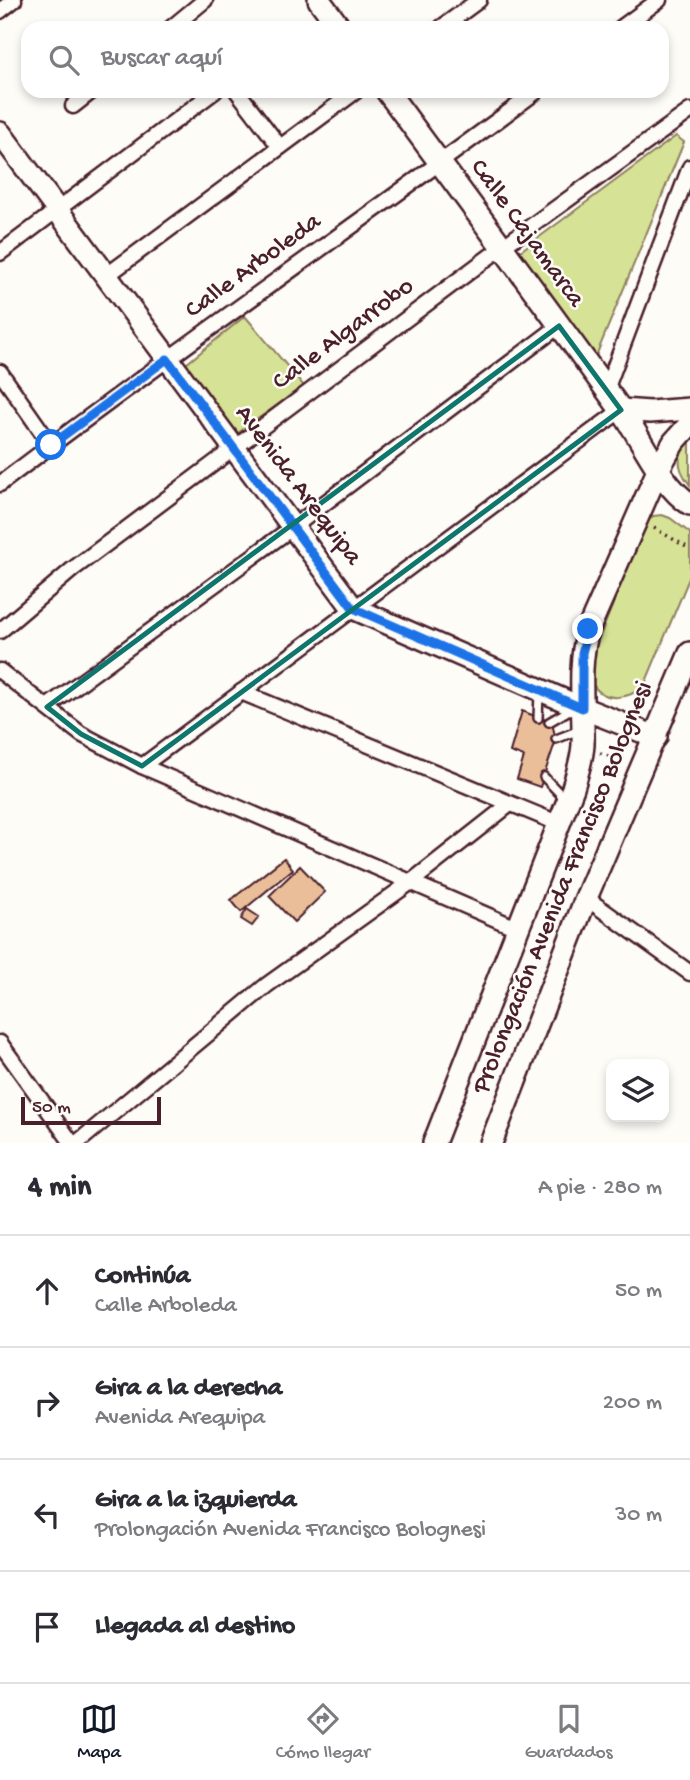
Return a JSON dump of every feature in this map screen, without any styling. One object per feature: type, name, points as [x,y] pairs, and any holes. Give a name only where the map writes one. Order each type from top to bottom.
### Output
[{"type":"street","points":[[0,11],[14,0]]},
{"type":"street","points":[[185,21],[205,0]]},
{"type":"street","points":[[319,0],[335,21]]},
{"type":"street","points":[[447,21],[460,6],[479,0]]},
{"type":"street","points":[[630,21],[659,0]]},
{"type":"street","points":[[72,106],[83,98]]},
{"type":"street","points":[[0,253],[206,98]]},
{"type":"street","points":[[242,98],[279,148]]},
{"type":"street","points":[[106,275],[347,98]]},
{"type":"street","name":"Calle Cajamarca","points":[[392,98],[621,410],[675,493],[690,504]]},
{"type":"street","name":"Calle Arboleda","points":[[0,484],[167,359],[528,98]]},
{"type":"street","name":"Calle Algarrobo","points":[[0,631],[73,569],[501,248],[690,111]]},
{"type":"street","name":"Avenida Arequipa","points":[[0,133],[353,608],[539,689],[581,722],[656,737]]},
{"type":"street","points":[[606,390],[690,167]]},
{"type":"street","points":[[47,707],[559,327]]},
{"type":"street","points":[[0,372],[51,445]]},
{"type":"street","points":[[142,766],[621,410],[650,412],[690,409]]},
{"type":"street","name":"Prolongación Avenida Francisco Bolognesi","points":[[434,1143],[568,803],[581,722],[582,653],[588,629],[659,468],[674,442],[690,424]]},
{"type":"street","name":"Prolongación Avenida Francisco Bolognesi","points":[[491,1143],[586,898],[690,653]]},
{"type":"street","points":[[0,671],[81,734],[142,766],[519,929]]},
{"type":"street","points":[[241,692],[560,824]]},
{"type":"street","points":[[77,1143],[267,985],[411,882],[510,804]]},
{"type":"street","points":[[586,898],[690,973]]},
{"type":"street","points":[[0,1043],[72,1143]]},
{"type":"lane","points":[[538,718],[539,689]]},
{"type":"lane","points":[[549,722],[581,722]]},
{"type":"lane","points":[[556,738],[581,722]]},
{"type":"lane","points":[[544,777],[568,803]]},
{"type":"path","points":[[646,523],[690,549]]},
{"type":"path","points":[[581,722],[642,768]]},
{"type":"highlighted area","points":[[559,326],[621,410],[142,766],[81,734],[47,707]]},
{"type":"green space","points":[[676,136],[684,142],[596,356],[589,355],[518,258],[519,252]]},
{"type":"green space","points":[[245,316],[304,386],[231,438],[180,369]]},
{"type":"green space","points":[[690,432],[690,485],[681,471],[680,458]]},
{"type":"green space","points":[[662,515],[690,533],[690,576],[645,684],[632,694],[609,696],[596,688],[591,681],[589,663],[646,523],[653,516]]},
{"type":"building","points":[[522,711],[552,723],[556,740],[540,787],[517,779],[524,757],[510,752]]},
{"type":"building","points":[[284,858],[293,869],[241,912],[231,900]]},
{"type":"building","points":[[300,866],[325,892],[294,922],[269,896]]},
{"type":"building","points":[[247,909],[259,917],[252,926],[241,919]]},
{"type":"route","points":[[51,445],[167,359],[353,608],[582,708],[582,653],[588,629]]}]
